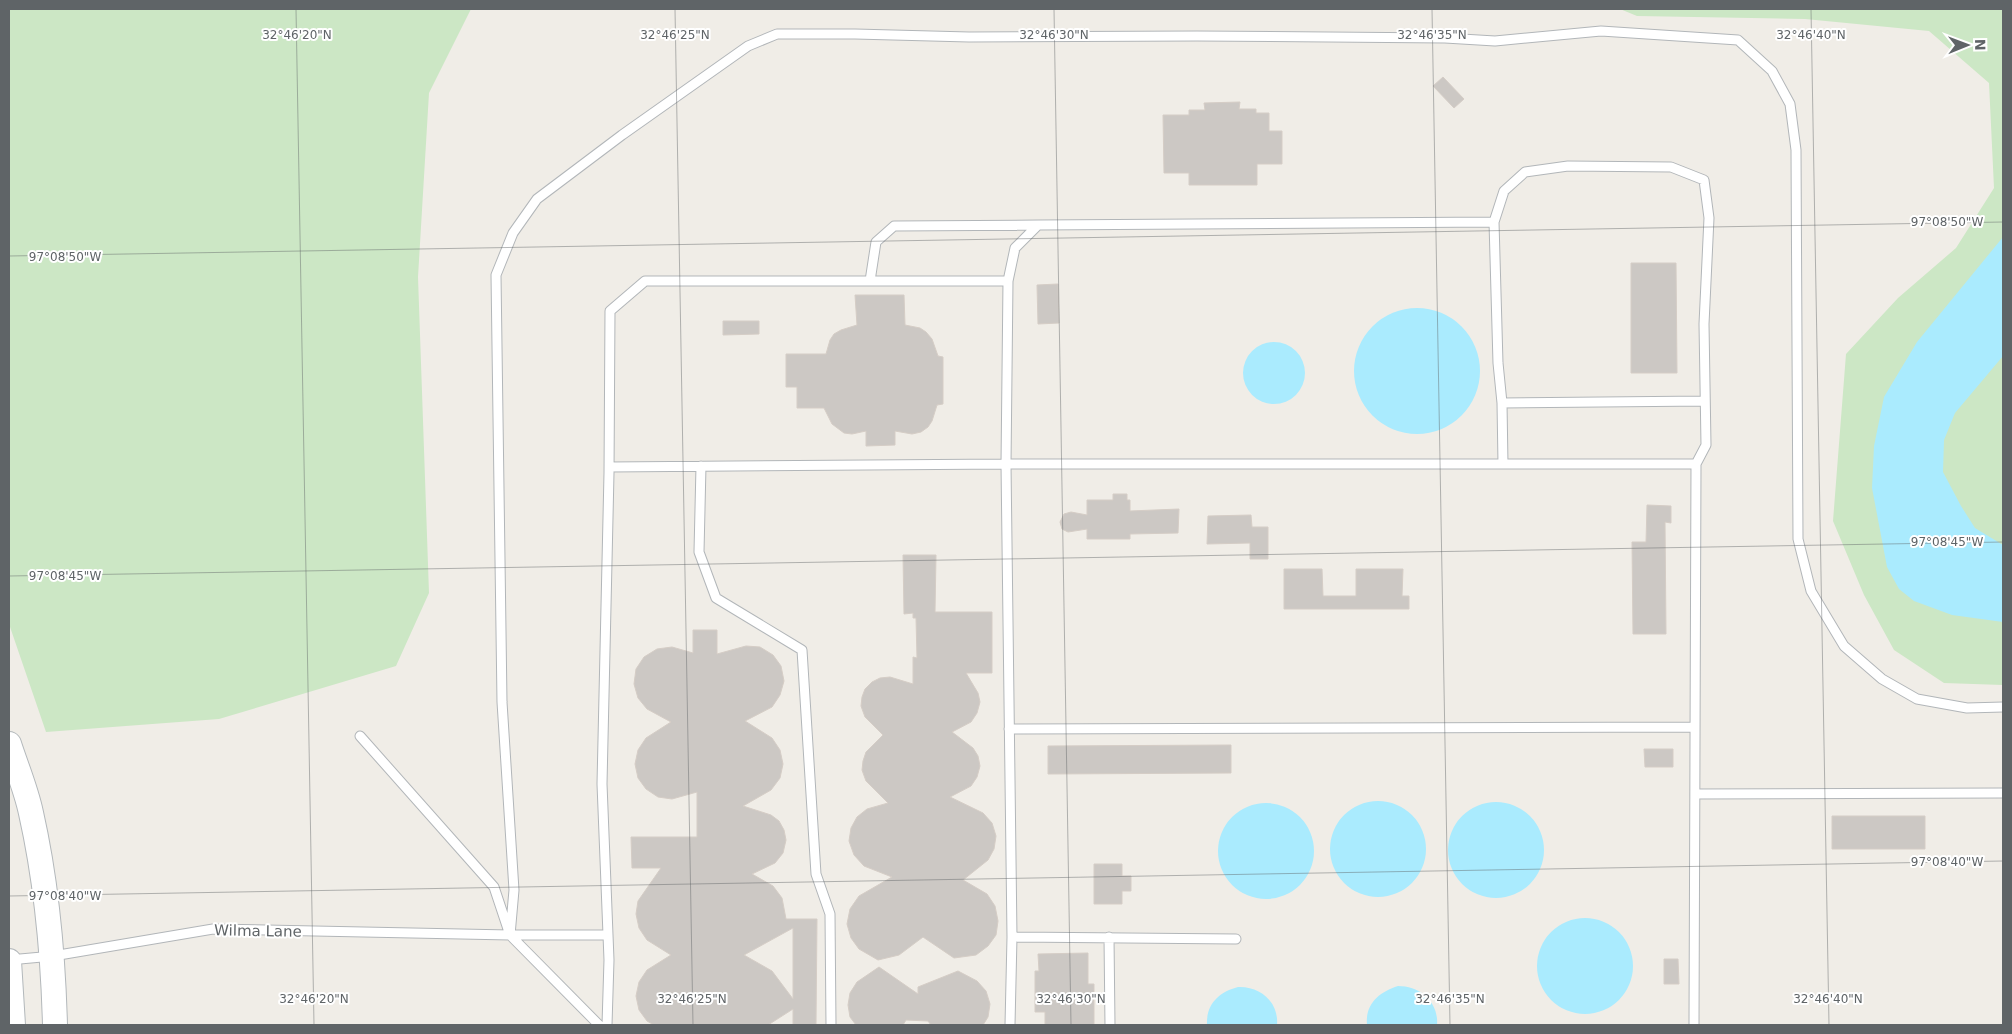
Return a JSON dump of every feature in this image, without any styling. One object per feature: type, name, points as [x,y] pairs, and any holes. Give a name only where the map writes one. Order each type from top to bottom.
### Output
[{"type":"main road","points":[[9,744],[31,811],[45,882],[53,956],[54,1025]]},
{"type":"main road","points":[[9,961],[13,1025]]},
{"type":"lane","points":[[510,936],[514,890],[502,702],[496,275],[513,232],[537,199],[622,135],[748,46],[776,34],[969,37],[1425,38],[1495,41],[1601,31],[1738,40],[1772,70],[1790,104],[1792,113],[1796,150],[1798,538],[1811,591],[1844,646],[1882,679],[1917,699],[1967,708],[2003,707]]},
{"type":"lane","points":[[1503,464],[1494,222],[1504,191],[1524,172],[1568,166],[1671,167],[1704,180],[1709,218],[1704,324],[1706,445],[1696,464],[1694,1025]]},
{"type":"lane","points":[[870,281],[876,242],[894,226],[1494,222]]},
{"type":"lane","points":[[1010,1025],[1012,937],[1006,464],[1008,280],[1015,248],[1038,225]]},
{"type":"lane","points":[[607,1025],[609,960],[602,784],[610,311],[644,281],[1008,280]]},
{"type":"lane","points":[[1502,403],[1705,401]]},
{"type":"lane","points":[[608,467],[1006,464],[1696,464]]},
{"type":"lane","points":[[701,466],[699,552],[716,598],[802,650],[816,874],[830,914],[832,1025]]},
{"type":"lane","points":[[1009,729],[1695,727]]},
{"type":"lane","points":[[360,736],[494,887],[510,936],[599,1025]]},
{"type":"lane","points":[[1695,794],[2003,793]]},
{"type":"lane","name":"Wilma Lane","points":[[9,961],[53,956],[213,929],[510,936],[608,935]]},
{"type":"lane","points":[[1012,937],[1236,939]]},
{"type":"lane","points":[[1109,938],[1110,1025]]},
{"type":"green space","points":[[9,9],[471,9],[429,93],[418,277],[429,593],[396,666],[219,719],[46,732],[9,624]]},
{"type":"green space","points":[[1620,9],[2003,9],[2003,685],[1944,683],[1894,650],[1864,595],[1833,521],[1846,354],[1898,298],[1956,248],[1994,188],[1989,83],[1929,31],[1805,19],[1637,16]]},
{"type":"water","points":[[2003,237],[2003,356],[1955,413],[1944,440],[1943,472],[1975,528],[2003,545],[2003,622],[1952,615],[1914,601],[1899,589],[1887,567],[1872,488],[1874,446],[1884,397],[1917,342]]},
{"type":"water","points":[[1417,308],[1441,313],[1461,327],[1475,347],[1480,371],[1475,395],[1461,415],[1441,429],[1417,434],[1393,429],[1373,415],[1359,395],[1354,371],[1359,347],[1373,327],[1393,313]]},
{"type":"water","points":[[1274,342],[1286,344],[1296,351],[1303,361],[1305,373],[1303,385],[1296,395],[1286,402],[1274,404],[1262,402],[1252,395],[1245,385],[1243,373],[1245,361],[1252,351],[1262,344]]},
{"type":"water","points":[[1378,801],[1396,804],[1412,815],[1423,831],[1426,849],[1423,867],[1412,883],[1396,894],[1378,897],[1360,894],[1344,883],[1333,867],[1330,849],[1333,831],[1344,815],[1360,804]]},
{"type":"water","points":[[1496,802],[1514,805],[1530,816],[1541,832],[1544,850],[1541,868],[1530,884],[1514,895],[1496,898],[1478,895],[1462,884],[1451,868],[1448,850],[1451,832],[1462,816],[1478,805]]},
{"type":"water","points":[[1266,803],[1284,806],[1300,817],[1311,833],[1314,851],[1311,869],[1300,885],[1284,896],[1266,899],[1248,896],[1232,885],[1221,869],[1218,851],[1221,833],[1232,817],[1248,806]]},
{"type":"water","points":[[1585,918],[1603,921],[1619,932],[1630,948],[1633,966],[1630,984],[1619,1000],[1603,1011],[1585,1014],[1567,1011],[1551,1000],[1540,984],[1537,966],[1540,948],[1551,932],[1567,921]]},
{"type":"water","points":[[1398,986],[1414,989],[1426,997],[1435,1009],[1437,1025],[1367,1025],[1368,1011],[1371,1005],[1379,995]]},
{"type":"water","points":[[1238,987],[1254,989],[1266,997],[1275,1009],[1277,1025],[1207,1025],[1209,1011],[1215,1000],[1225,992]]},
{"type":"building","points":[[1443,77],[1464,99],[1454,108],[1433,86]]},
{"type":"building","points":[[1240,102],[1239,109],[1256,109],[1256,113],[1269,113],[1269,131],[1282,131],[1282,164],[1257,164],[1257,185],[1189,185],[1189,173],[1164,173],[1163,115],[1189,115],[1189,110],[1205,110],[1204,103]]},
{"type":"building","points":[[1631,263],[1676,263],[1677,373],[1631,373]]},
{"type":"building","points":[[1058,284],[1059,323],[1038,324],[1037,285]]},
{"type":"building","points":[[855,295],[904,295],[905,325],[920,328],[926,332],[932,339],[938,356],[943,357],[943,404],[937,405],[932,421],[921,432],[912,434],[895,431],[895,445],[866,446],[866,431],[852,434],[844,433],[832,424],[824,408],[797,408],[797,387],[786,387],[786,354],[826,354],[834,334],[857,325]]},
{"type":"building","points":[[723,321],[759,321],[759,334],[723,335]]},
{"type":"building","points":[[1113,494],[1127,494],[1127,500],[1130,500],[1130,511],[1179,509],[1178,533],[1130,534],[1130,539],[1087,539],[1087,529],[1068,532],[1062,529],[1060,522],[1064,514],[1071,512],[1087,515],[1087,500],[1113,500]]},
{"type":"building","points":[[1647,505],[1671,506],[1671,523],[1665,522],[1666,634],[1633,634],[1632,542],[1646,542]]},
{"type":"building","points":[[1251,515],[1252,527],[1268,527],[1268,559],[1250,559],[1250,543],[1207,544],[1208,516]]},
{"type":"building","points":[[903,555],[936,555],[935,612],[992,612],[992,673],[966,673],[978,693],[980,702],[977,713],[971,722],[952,732],[973,748],[978,756],[980,766],[977,777],[971,786],[950,797],[983,813],[992,823],[996,836],[994,849],[988,860],[963,880],[987,894],[995,906],[998,921],[996,935],[988,946],[976,955],[954,958],[923,937],[899,955],[878,960],[859,949],[851,938],[847,924],[850,909],[859,896],[892,877],[864,866],[854,855],[849,841],[851,828],[857,817],[867,809],[888,803],[866,781],[862,770],[866,752],[883,735],[865,717],[861,706],[865,689],[872,682],[880,678],[890,677],[913,684],[913,657],[917,658],[916,618],[913,618],[913,613],[904,614]]},
{"type":"building","points":[[1284,569],[1322,569],[1323,596],[1356,596],[1356,569],[1403,569],[1402,596],[1409,596],[1409,609],[1284,609]]},
{"type":"building","points":[[693,630],[717,630],[717,654],[746,646],[760,647],[773,655],[781,666],[784,681],[780,695],[772,707],[745,721],[772,738],[780,750],[783,764],[780,778],[771,790],[743,806],[771,815],[779,821],[784,830],[786,840],[783,853],[775,863],[752,874],[773,886],[782,898],[786,919],[817,919],[816,1025],[793,1025],[793,1009],[768,1025],[654,1025],[647,1021],[639,1010],[636,996],[639,982],[647,970],[671,955],[647,940],[639,928],[636,914],[638,901],[661,868],[632,868],[631,837],[697,837],[697,792],[672,799],[658,797],[646,789],[638,778],[635,764],[638,750],[646,738],[671,722],[647,709],[638,698],[634,684],[636,669],[644,657],[657,649],[672,647],[693,653]],"holes":[[[793,928],[793,999],[772,971],[744,955]]]},
{"type":"building","points":[[1231,745],[1231,773],[1048,774],[1048,746]]},
{"type":"building","points":[[1644,749],[1673,749],[1673,767],[1645,767]]},
{"type":"building","points":[[1832,816],[1925,816],[1925,849],[1832,849]]},
{"type":"building","points":[[1094,864],[1122,864],[1122,876],[1131,876],[1131,891],[1122,891],[1122,904],[1094,904]]},
{"type":"building","points":[[1088,953],[1088,984],[1094,984],[1094,1025],[1045,1025],[1045,1012],[1035,1012],[1035,971],[1039,971],[1038,954]]},
{"type":"building","points":[[1664,959],[1678,959],[1679,984],[1664,984]]},
{"type":"building","points":[[879,967],[918,994],[918,987],[958,971],[977,981],[986,991],[990,1004],[988,1017],[983,1025],[931,1025],[928,1021],[906,1020],[903,1025],[856,1025],[850,1017],[848,1005],[850,993],[857,982]]}]
